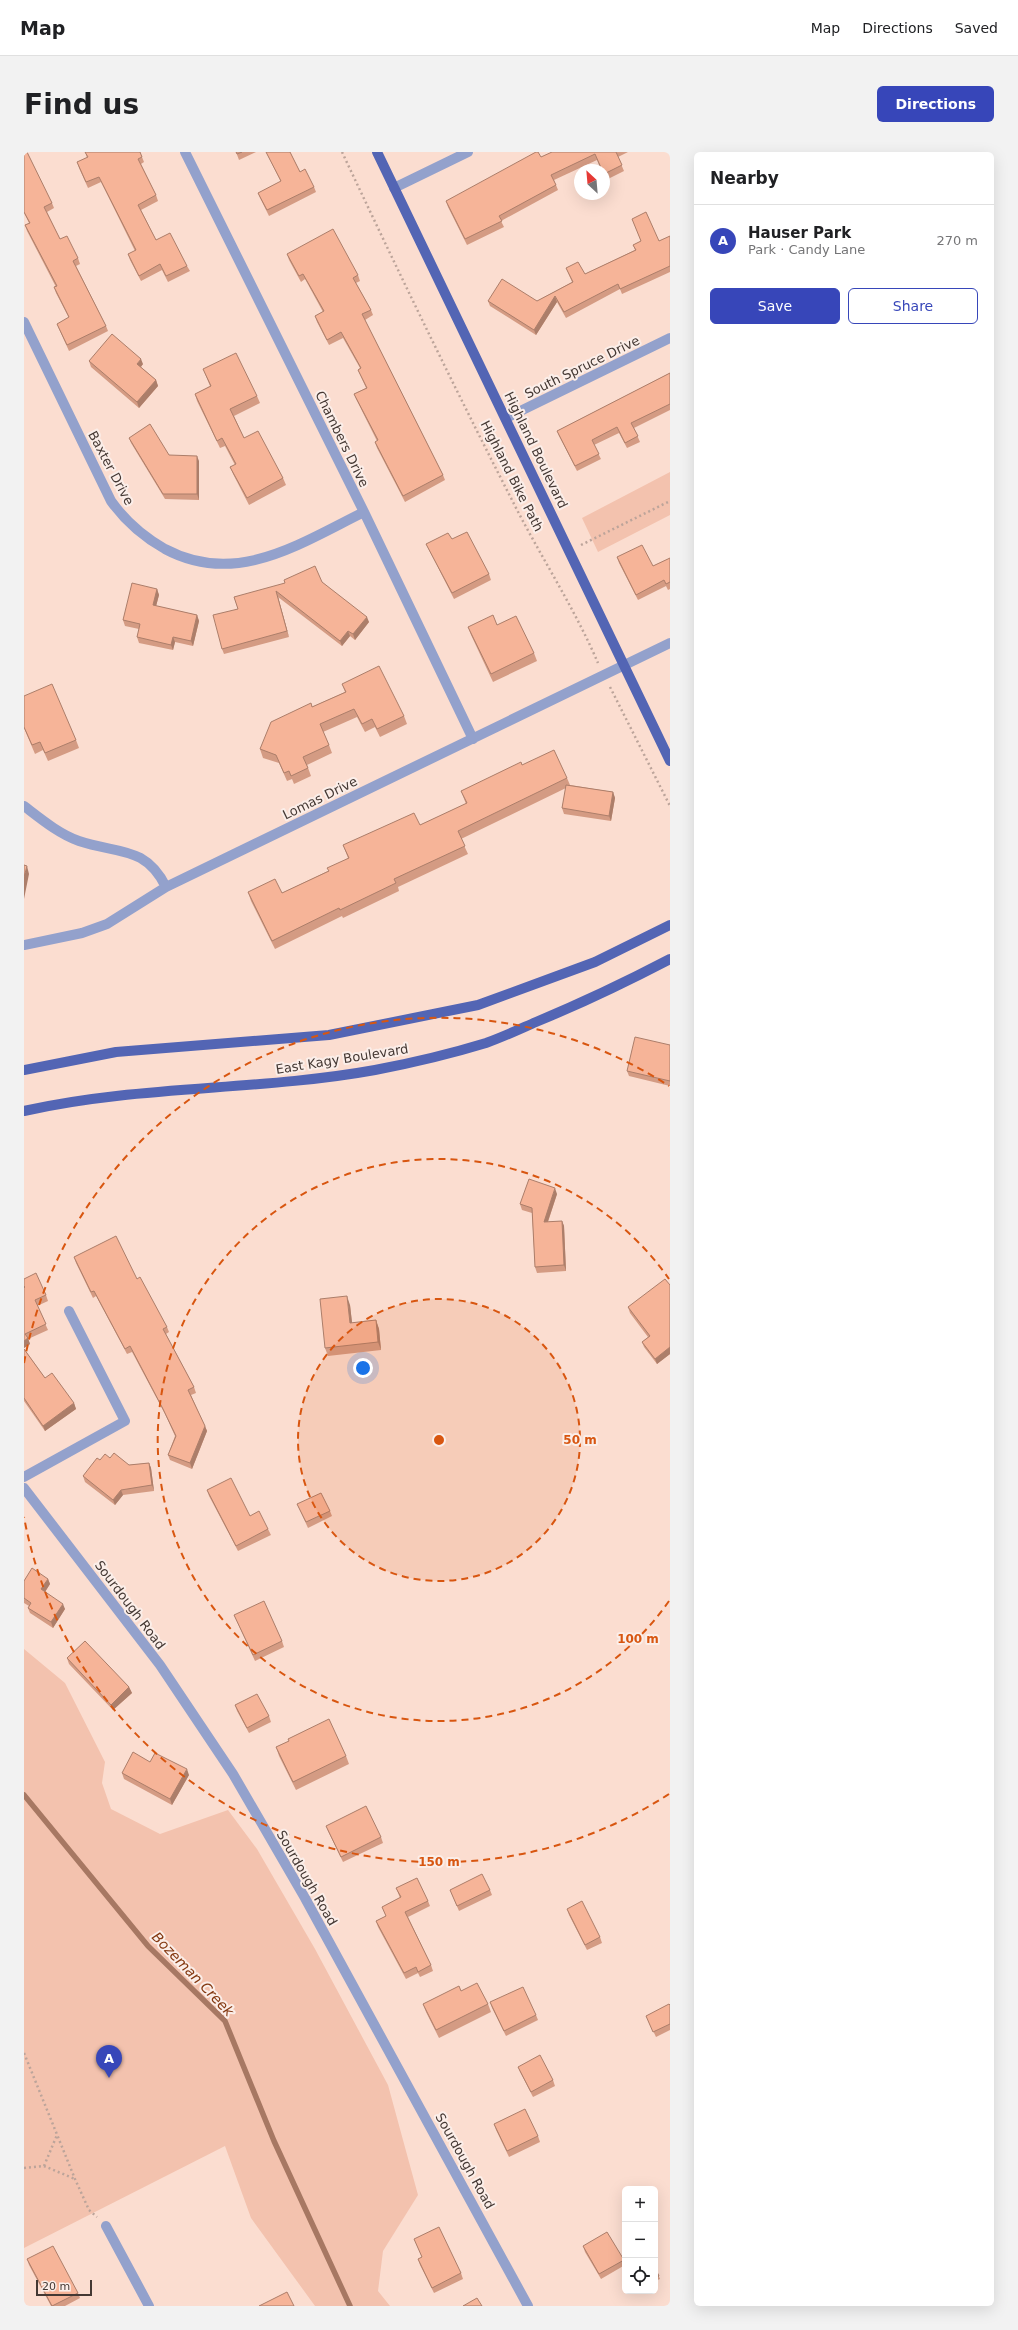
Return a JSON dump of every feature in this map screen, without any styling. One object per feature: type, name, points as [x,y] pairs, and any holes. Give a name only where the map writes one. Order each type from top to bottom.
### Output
[{"type":"main road","name":"Highland Boulevard","points":[[377,152],[570,550],[670,761]]},
{"type":"main road","name":"East Kagy Boulevard","points":[[24,1070],[116,1052],[329,1035],[478,1005],[595,962],[670,925]]},
{"type":"main road","name":"East Kagy Boulevard","points":[[24,1111],[84,1100],[215,1086],[278,1083],[374,1070],[435,1057],[488,1042],[582,1003],[670,959]]},
{"type":"street","name":"Chambers Drive","points":[[185,152],[364,512],[473,739]]},
{"type":"street","points":[[394,188],[468,152]]},
{"type":"street","name":"Baxter Drive","points":[[24,322],[111,501],[125,520],[145,538],[175,554],[204,563],[226,565],[253,561],[286,550],[364,512]]},
{"type":"street","name":"South Spruce Drive","points":[[506,418],[670,338]]},
{"type":"street","name":"Lomas Drive","points":[[24,945],[82,933],[107,924],[166,887],[670,642]]},
{"type":"street","points":[[24,806],[49,825],[77,841],[127,852],[147,861],[160,874],[166,887]]},
{"type":"street","points":[[24,1477],[125,1421],[69,1311]]},
{"type":"street","name":"Sourdough Road","points":[[24,1488],[160,1665],[233,1774],[305,1898],[528,2306]]},
{"type":"street","points":[[106,2226],[149,2306]]},
{"type":"path","name":"Highland Bike Path","points":[[342,152],[509,494],[542,558],[588,641],[603,674],[670,806]]},
{"type":"path","points":[[570,550],[670,501]]},
{"type":"path","points":[[24,2052],[89,2210],[106,2226]]},
{"type":"path","points":[[44,2166],[57,2134]]},
{"type":"path","points":[[24,2168],[44,2166],[75,2179]]},
{"type":"shaded area","points":[[670,472],[670,515],[598,552],[582,518]]},
{"type":"shaded area","points":[[24,1649],[65,1683],[105,1762],[102,1783],[111,1809],[160,1834],[228,1810],[257,1849],[315,1949],[388,2085],[418,2195],[383,2251],[378,2291],[390,2306],[315,2306],[251,2218],[225,2146],[24,2248]]},
{"type":"building","points":[[24,152],[27,152],[52,203],[44,207],[60,239],[67,236],[78,258],[73,261],[106,326],[67,345],[57,324],[69,317],[54,287],[57,286],[25,225],[30,223],[24,212]]},
{"type":"building","points":[[85,152],[140,152],[142,157],[138,159],[156,195],[138,205],[156,240],[170,233],[187,266],[166,276],[160,264],[139,276],[128,254],[136,250],[99,177],[86,182],[77,162],[88,157]]},
{"type":"building","points":[[266,152],[290,152],[300,172],[305,169],[314,187],[267,210],[258,193],[281,181]]},
{"type":"building","points":[[536,152],[538,152],[541,157],[552,152],[616,152],[622,165],[610,171],[610,164],[599,164],[595,154],[551,175],[556,185],[499,216],[502,221],[465,239],[446,201]]},
{"type":"building","points":[[646,212],[659,241],[670,236],[670,266],[620,289],[618,284],[564,312],[555,296],[534,330],[488,301],[502,279],[537,301],[573,282],[566,268],[578,262],[585,274],[636,250],[633,245],[641,241],[632,219]]},
{"type":"building","points":[[333,229],[358,275],[353,278],[371,310],[362,314],[443,475],[403,496],[375,442],[378,440],[354,394],[367,388],[358,370],[361,368],[341,332],[327,340],[315,316],[324,311],[303,274],[299,276],[287,254]]},
{"type":"building","points":[[112,334],[141,359],[137,364],[156,380],[137,402],[89,361]]},
{"type":"building","points":[[236,353],[257,396],[230,409],[244,438],[258,431],[283,478],[247,498],[230,467],[236,464],[222,438],[217,441],[195,394],[211,386],[203,369]]},
{"type":"building","points":[[670,373],[670,404],[631,423],[638,436],[625,443],[617,427],[592,440],[599,454],[575,466],[557,431]]},
{"type":"building","points":[[150,424],[169,455],[197,456],[197,494],[163,494],[129,438]]},
{"type":"building","points":[[467,532],[489,574],[452,593],[426,544],[448,533],[452,539]]},
{"type":"building","points":[[642,545],[653,566],[670,558],[670,582],[666,584],[664,580],[636,595],[617,557]]},
{"type":"building","points":[[315,566],[322,582],[367,617],[353,634],[348,631],[340,641],[276,591],[287,631],[222,649],[213,615],[238,609],[234,597],[285,583],[284,580]]},
{"type":"building","points":[[132,583],[157,589],[153,605],[197,615],[191,641],[173,637],[171,645],[137,637],[140,624],[123,620]]},
{"type":"building","points":[[493,615],[497,625],[516,616],[534,653],[491,674],[468,627]]},
{"type":"building","points":[[379,666],[404,716],[377,729],[372,719],[362,724],[354,709],[320,724],[329,745],[303,757],[308,768],[291,776],[289,771],[284,773],[276,755],[260,749],[271,722],[311,703],[312,707],[346,692],[342,684]]},
{"type":"building","points":[[52,684],[76,740],[45,753],[40,742],[32,745],[24,727],[24,696]]},
{"type":"building","points":[[554,750],[567,778],[458,831],[465,846],[394,879],[396,883],[340,910],[339,908],[272,941],[248,892],[275,879],[282,893],[329,871],[327,868],[349,858],[343,845],[414,813],[420,825],[467,803],[461,791],[521,762],[522,765]]},
{"type":"building","points":[[566,785],[613,792],[609,816],[562,808]]},
{"type":"building","points":[[24,865],[27,866],[24,877]]},
{"type":"building","points":[[635,1037],[670,1045],[670,1081],[627,1071]]},
{"type":"building","points":[[529,1179],[555,1188],[544,1222],[562,1221],[564,1265],[535,1267],[532,1208],[520,1204]]},
{"type":"building","points":[[116,1236],[137,1279],[140,1277],[167,1327],[163,1329],[194,1387],[188,1390],[205,1426],[190,1463],[168,1455],[176,1436],[130,1346],[125,1349],[94,1291],[91,1292],[74,1257]]},
{"type":"building","points":[[36,1273],[46,1295],[35,1300],[46,1324],[25,1334],[28,1338],[24,1341],[24,1279]]},
{"type":"building","points":[[665,1279],[670,1285],[670,1347],[655,1359],[642,1342],[650,1336],[628,1307]]},
{"type":"building","points":[[347,1296],[350,1323],[376,1320],[378,1342],[325,1348],[320,1299]]},
{"type":"building","points":[[24,1349],[45,1378],[52,1373],[74,1403],[43,1426],[24,1398]]},
{"type":"building","points":[[114,1453],[129,1465],[149,1463],[152,1485],[121,1490],[113,1500],[83,1476],[97,1458],[100,1460],[105,1454],[110,1458]]},
{"type":"building","points":[[231,1478],[250,1516],[259,1511],[268,1529],[236,1546],[207,1490]]},
{"type":"building","points":[[321,1493],[330,1511],[306,1522],[297,1504]]},
{"type":"building","points":[[32,1568],[48,1579],[41,1589],[63,1604],[51,1622],[28,1608],[31,1603],[24,1598],[24,1581]]},
{"type":"building","points":[[264,1601],[282,1641],[253,1655],[234,1615]]},
{"type":"building","points":[[85,1641],[129,1687],[111,1705],[67,1658]]},
{"type":"building","points":[[257,1694],[269,1716],[247,1728],[235,1705]]},
{"type":"building","points":[[329,1719],[346,1756],[293,1782],[276,1747],[289,1741],[288,1739]]},
{"type":"building","points":[[133,1752],[150,1762],[155,1753],[187,1769],[170,1799],[122,1773]]},
{"type":"building","points":[[366,1806],[381,1837],[341,1857],[326,1826]]},
{"type":"building","points":[[482,1874],[490,1890],[457,1906],[450,1890]]},
{"type":"building","points":[[417,1878],[428,1901],[405,1912],[431,1965],[418,1972],[416,1967],[404,1973],[376,1921],[386,1916],[382,1907],[401,1897],[396,1888]]},
{"type":"building","points":[[582,1901],[600,1937],[585,1945],[567,1909]]},
{"type":"building","points":[[477,1983],[488,2004],[436,2030],[423,2004],[459,1986],[461,1991]]},
{"type":"building","points":[[523,1987],[536,2015],[504,2031],[490,2002]]},
{"type":"building","points":[[669,2004],[670,2024],[653,2032],[646,2016]]},
{"type":"building","points":[[540,2055],[553,2080],[531,2092],[518,2067]]},
{"type":"building","points":[[525,2109],[538,2136],[507,2151],[494,2124]]},
{"type":"building","points":[[439,2227],[461,2273],[432,2288],[418,2259],[422,2257],[414,2239]]},
{"type":"building","points":[[607,2232],[622,2257],[622,2261],[599,2274],[583,2246]]},
{"type":"building","points":[[53,2246],[78,2293],[52,2306],[27,2259]]},
{"type":"building","points":[[287,2292],[294,2306],[259,2306]]},
{"type":"building","points":[[477,2298],[482,2306],[463,2306]]},
{"type":"waterway","name":"Bozeman Creek","points":[[24,1795],[148,1946],[225,2021],[274,2141],[350,2306]]},
{"type":"place","name":"Hauser Park","points":[[109,2078]]}]
